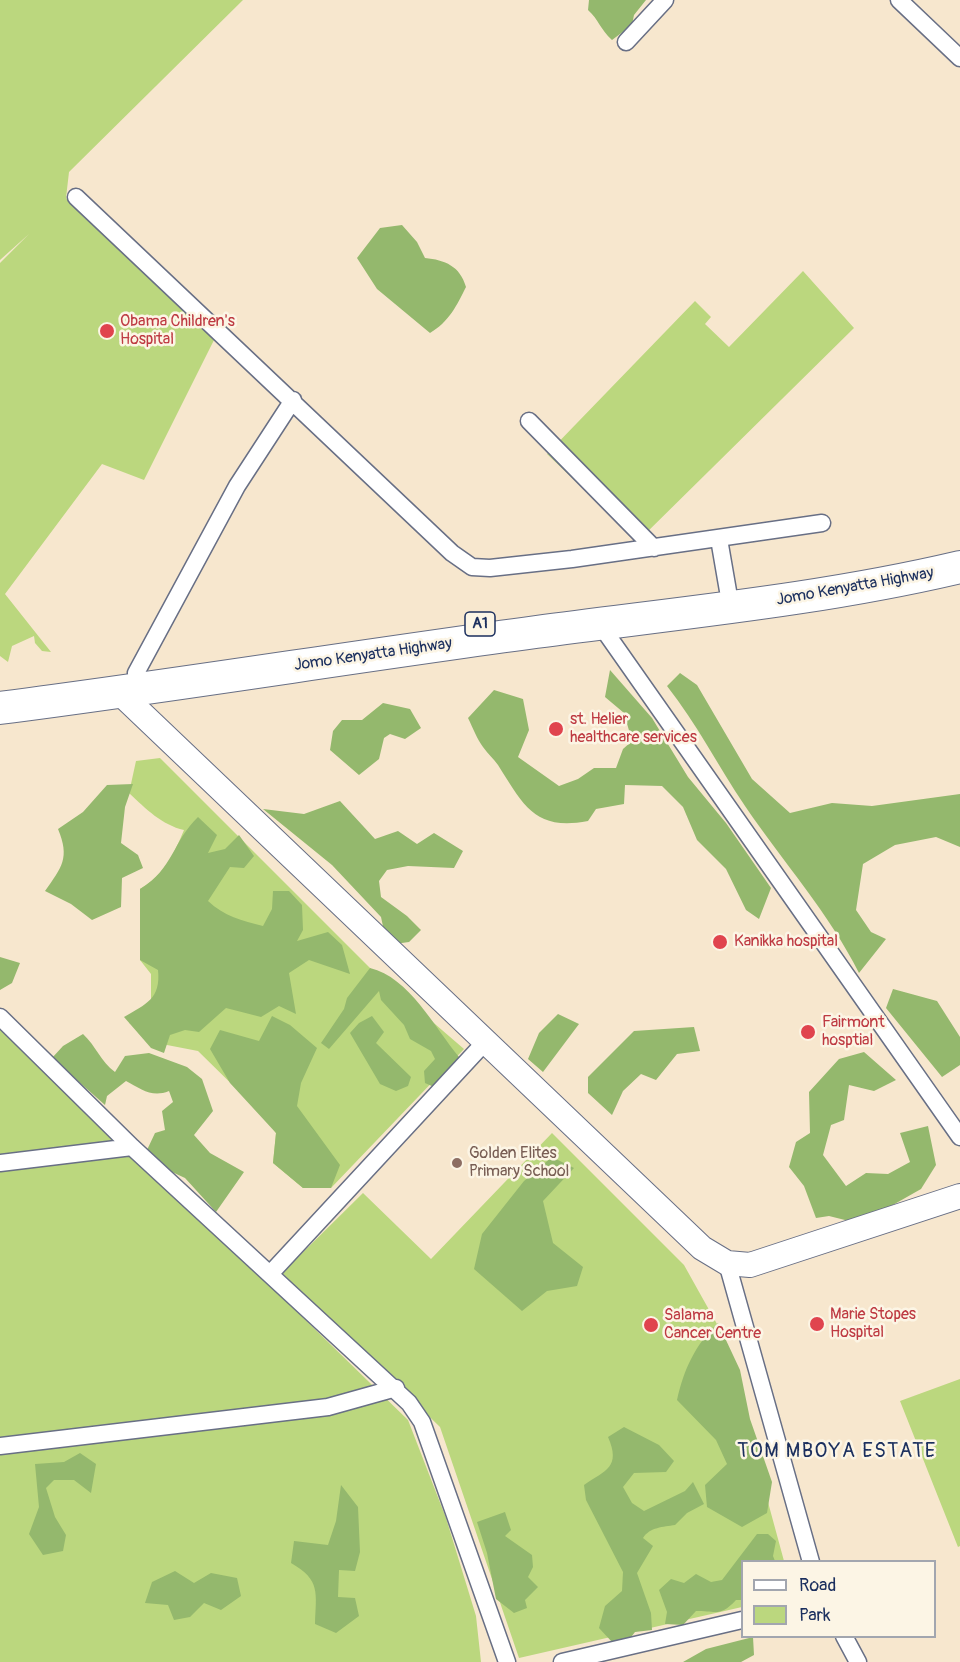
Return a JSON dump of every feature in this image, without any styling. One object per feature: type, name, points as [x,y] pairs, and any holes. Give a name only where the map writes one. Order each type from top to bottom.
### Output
[{"type":"highway","name":"Jomo Kenyatta Highway","points":[[0,708],[128,682],[728,591],[906,568],[960,556]]},
{"type":"highway","name":"Jomo Kenyatta Highway","points":[[0,693],[128,682],[599,623],[840,591],[960,567]]},
{"type":"street","points":[[626,42],[665,0]]},
{"type":"street","points":[[899,0],[960,57]]},
{"type":"street","points":[[76,197],[452,553],[472,567],[490,568],[561,561],[822,523]]},
{"type":"street","points":[[293,400],[237,486],[128,682],[487,1040],[702,1248],[727,1263],[750,1265],[960,1196]]},
{"type":"street","points":[[529,421],[654,548]]},
{"type":"street","points":[[719,539],[728,591]]},
{"type":"street","points":[[599,623],[960,1137]]},
{"type":"street","points":[[0,1017],[132,1147],[396,1388],[422,1422],[507,1662]]},
{"type":"street","points":[[270,1274],[487,1040]]},
{"type":"street","points":[[0,1162],[132,1147]]},
{"type":"street","points":[[727,1263],[810,1560]]},
{"type":"street","points":[[0,1446],[328,1407],[396,1388]]},
{"type":"street","points":[[562,1662],[741,1620]]},
{"type":"street","points":[[845,1638],[858,1662]]},
{"type":"green space","points":[[0,0],[243,0],[69,172],[66,198],[214,340],[144,480],[102,464],[5,594],[51,652],[42,651],[35,643],[34,636],[12,646],[8,662],[0,656],[0,263],[29,234],[0,260]]},
{"type":"green space","points":[[589,0],[646,0],[634,15],[632,25],[612,40],[588,10]]},
{"type":"green space","points":[[402,225],[417,242],[425,258],[451,265],[460,274],[466,287],[456,307],[437,329],[430,333],[377,289],[357,258],[380,228]]},
{"type":"green space","points":[[803,271],[854,328],[638,541],[547,454],[695,301],[711,317],[705,324],[729,347]]},
{"type":"green space","points":[[610,670],[652,718],[688,777],[726,823],[771,888],[759,919],[746,910],[726,869],[697,840],[683,807],[662,786],[625,785],[624,804],[596,809],[588,821],[555,822],[543,818],[524,803],[481,744],[468,718],[494,690],[523,699],[529,730],[518,757],[559,786],[578,779],[594,768],[616,768],[623,749],[632,741],[624,713],[605,697]]},
{"type":"green space","points":[[680,673],[697,685],[752,779],[790,813],[832,803],[872,806],[960,794],[960,847],[936,837],[895,845],[863,864],[856,910],[871,932],[886,939],[859,973],[834,929],[745,806],[688,715],[667,686]]},
{"type":"green space","points":[[383,703],[410,709],[421,728],[405,739],[390,734],[384,738],[379,759],[359,775],[330,750],[333,731],[342,720],[362,720]]},
{"type":"green space","points":[[160,758],[370,968],[464,1049],[331,1188],[303,1188],[273,1163],[276,1133],[258,1110],[198,1051],[167,1045],[129,1023],[151,1000],[151,974],[140,960],[140,889],[162,871],[184,830],[161,820],[129,793],[136,761]]},
{"type":"green space","points":[[133,784],[125,807],[121,843],[138,855],[143,868],[122,878],[121,907],[92,920],[71,904],[45,891],[60,868],[64,855],[58,829],[83,812],[107,785]]},
{"type":"green space","points":[[340,801],[375,839],[398,831],[417,844],[434,833],[463,851],[454,868],[408,866],[387,870],[379,881],[381,897],[407,916],[421,930],[409,942],[387,945],[381,917],[332,865],[263,809],[304,814]]},
{"type":"green space","points":[[198,817],[217,835],[208,853],[225,849],[239,835],[254,856],[244,868],[230,867],[208,901],[220,911],[263,926],[272,909],[273,891],[289,891],[302,905],[303,930],[297,941],[328,932],[342,945],[350,974],[309,960],[289,973],[296,1014],[279,1006],[261,1017],[226,1008],[199,1032],[185,1030],[170,1035],[164,1053],[151,1048],[124,1017],[150,1000],[157,988],[158,980],[158,970],[140,960],[140,889],[160,872],[189,826]]},
{"type":"green space","points":[[0,957],[20,963],[12,983],[0,990]]},
{"type":"green space","points":[[370,968],[384,973],[409,992],[459,1057],[448,1076],[434,1087],[425,1083],[424,1071],[435,1059],[431,1051],[410,1039],[404,1025],[381,1000],[379,991],[329,1049],[321,1043],[344,1009],[347,998]]},
{"type":"green space","points":[[893,989],[937,1001],[960,1037],[960,1065],[942,1077],[886,1008]]},
{"type":"green space","points":[[558,1014],[579,1024],[543,1072],[528,1059],[539,1033]]},
{"type":"green space","points":[[272,1016],[290,1025],[317,1048],[301,1083],[297,1106],[340,1165],[331,1188],[303,1188],[273,1163],[276,1133],[230,1083],[210,1049],[220,1030],[259,1041]]},
{"type":"green space","points":[[372,1016],[384,1032],[376,1043],[411,1077],[408,1086],[396,1091],[380,1084],[350,1033],[359,1023]]},
{"type":"green space","points":[[0,1022],[408,1420],[446,1518],[476,1616],[481,1662],[0,1662]]},
{"type":"green space","points":[[694,1027],[700,1051],[677,1054],[656,1080],[641,1074],[623,1091],[612,1115],[588,1093],[588,1077],[634,1031]]},
{"type":"green space","points":[[83,1034],[115,1072],[125,1056],[149,1053],[187,1067],[202,1079],[213,1111],[194,1135],[210,1153],[244,1172],[216,1212],[185,1178],[172,1172],[147,1150],[155,1133],[165,1130],[162,1111],[173,1102],[169,1091],[152,1093],[126,1081],[107,1096],[105,1105],[52,1058],[63,1046]]},
{"type":"green space","points":[[864,1052],[896,1080],[874,1091],[849,1085],[844,1120],[831,1125],[823,1155],[846,1186],[866,1173],[888,1174],[910,1162],[900,1133],[928,1126],[936,1165],[921,1189],[884,1210],[849,1221],[829,1216],[816,1218],[804,1186],[789,1167],[796,1142],[810,1133],[809,1092],[839,1059]]},
{"type":"green space","points":[[552,1133],[684,1265],[722,1333],[784,1560],[741,1560],[741,1607],[519,1658],[440,1427],[282,1273],[363,1193],[431,1259]]},
{"type":"green space","points":[[552,1157],[574,1168],[543,1201],[553,1243],[583,1267],[577,1286],[547,1291],[522,1311],[474,1269],[482,1234],[524,1181]]},
{"type":"green space","points":[[718,1323],[740,1370],[750,1419],[772,1482],[767,1513],[742,1527],[707,1507],[705,1485],[727,1464],[716,1440],[677,1400],[691,1358]]},
{"type":"green space","points":[[960,1379],[960,1546],[958,1547],[900,1401]]},
{"type":"green space","points":[[624,1427],[659,1445],[674,1461],[666,1472],[634,1473],[623,1487],[632,1503],[644,1511],[685,1491],[693,1482],[704,1504],[687,1513],[675,1525],[653,1530],[643,1538],[653,1546],[637,1573],[651,1613],[652,1630],[635,1632],[628,1641],[612,1642],[599,1628],[605,1606],[622,1591],[623,1572],[586,1500],[584,1485],[609,1467],[613,1455],[608,1437]]},
{"type":"green space","points":[[80,1453],[96,1464],[91,1493],[74,1480],[54,1480],[46,1488],[55,1517],[66,1535],[63,1551],[43,1555],[29,1534],[39,1507],[35,1464],[64,1462]]},
{"type":"green space","points":[[341,1485],[358,1507],[360,1552],[355,1571],[339,1570],[338,1597],[355,1598],[359,1616],[336,1633],[315,1624],[315,1588],[308,1575],[291,1563],[294,1541],[328,1545],[336,1521]]},
{"type":"green space","points":[[505,1512],[511,1530],[505,1536],[532,1555],[533,1567],[528,1577],[538,1587],[525,1600],[527,1608],[514,1613],[496,1599],[487,1553],[477,1522]]},
{"type":"green space","points":[[757,1534],[768,1534],[776,1541],[773,1556],[775,1560],[741,1560],[741,1600],[736,1600],[722,1611],[696,1611],[683,1625],[665,1624],[667,1612],[659,1590],[671,1579],[684,1583],[696,1574],[711,1582],[722,1580]]},
{"type":"green space","points":[[175,1571],[194,1583],[211,1573],[237,1578],[241,1596],[221,1610],[204,1603],[190,1617],[174,1620],[168,1605],[145,1603],[152,1582]]},
{"type":"green space","points":[[753,1638],[754,1655],[741,1662],[683,1662],[706,1649]]},
{"type":"place","name":"Obama Children's Hospital","points":[[107,331]]},
{"type":"place","name":"st. Helier healthcare services","points":[[556,729]]},
{"type":"place","name":"Kanikka hospital","points":[[720,942]]},
{"type":"place","name":"Fairmont hosptial","points":[[808,1032]]},
{"type":"place","name":"Golden Elites Primary School","points":[[457,1163]]},
{"type":"place","name":"Marie Stopes Hospital","points":[[817,1324]]},
{"type":"place","name":"Salama Cancer Centre","points":[[651,1325]]},
{"type":"district","name":"TOM MBOYA ESTATE","points":[[837,1452]]}]
